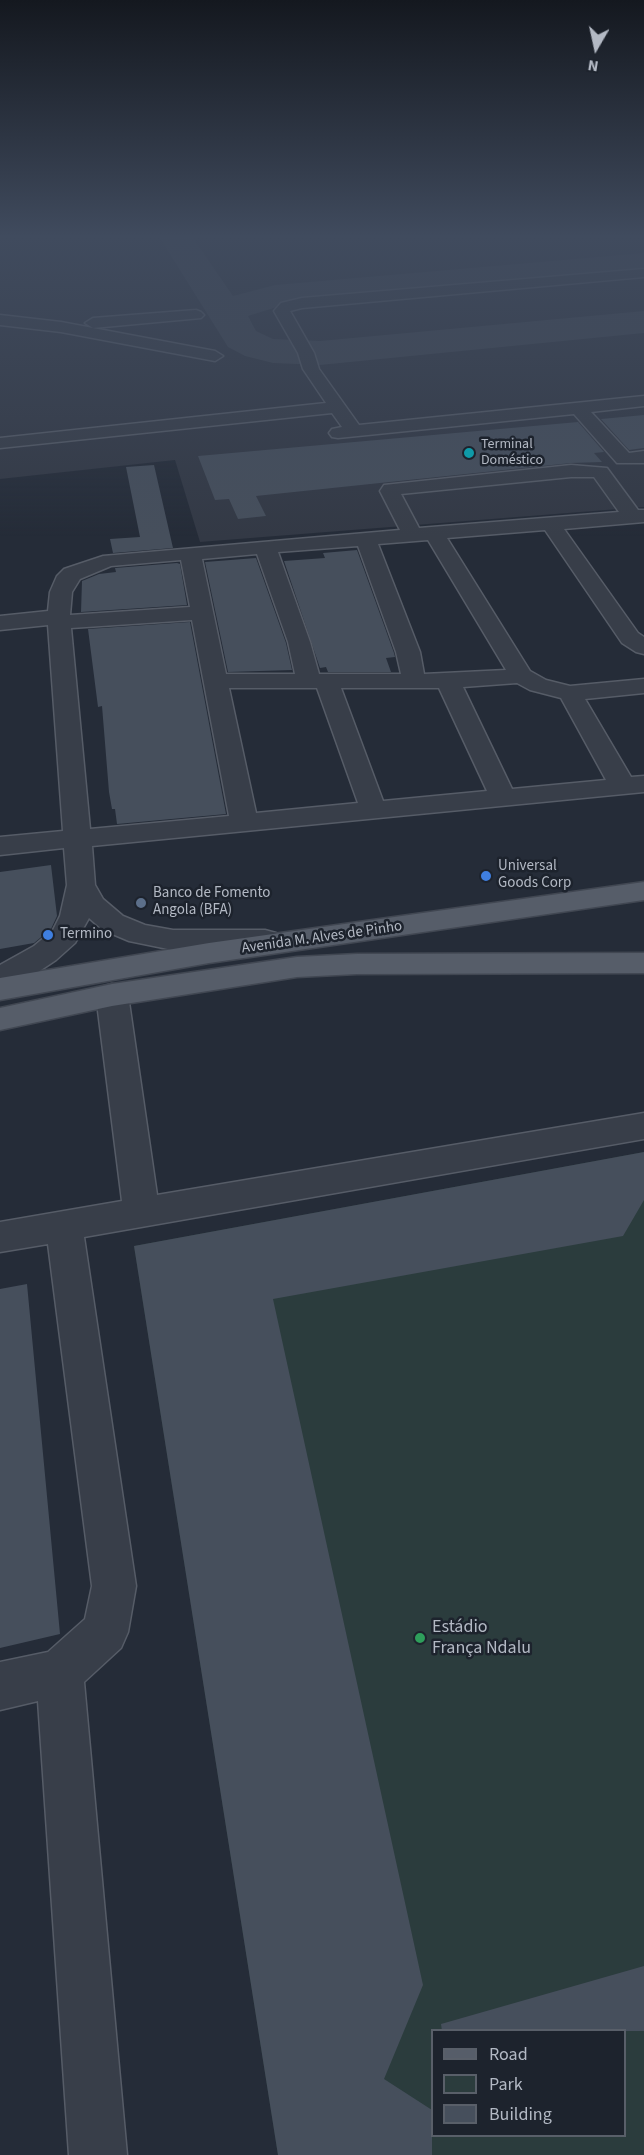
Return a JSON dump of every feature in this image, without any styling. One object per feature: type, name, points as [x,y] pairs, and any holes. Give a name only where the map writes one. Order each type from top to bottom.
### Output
[{"type":"main road","name":"Avenida M. Alves de Pinho","points":[[0,989],[209,954],[644,891]]},
{"type":"main road","points":[[437,922],[618,908],[644,913]]},
{"type":"main road","points":[[455,963],[631,957],[644,953]]},
{"type":"main road","name":"Avenida M. Alves de Pinho","points":[[0,1019],[112,995],[297,968],[357,964],[644,963]]},
{"type":"street","points":[[106,336],[215,356]]},
{"type":"street","points":[[296,336],[306,353],[311,369],[336,407],[346,432],[644,401]]},
{"type":"street","points":[[0,443],[336,407]]},
{"type":"street","points":[[578,408],[624,459],[644,457]]},
{"type":"street","points":[[408,527],[391,489],[571,471],[600,472],[633,512]]},
{"type":"street","points":[[408,527],[434,533],[550,523],[633,512]]},
{"type":"street","points":[[0,977],[21,969],[45,953],[64,936],[75,916],[81,885],[60,620],[61,592],[65,581],[84,568],[110,560],[365,538],[408,527],[633,512]]},
{"type":"street","points":[[550,523],[630,638],[644,647]]},
{"type":"street","points":[[434,533],[521,676],[538,685],[570,693],[644,686]]},
{"type":"street","points":[[365,538],[408,652],[414,681]]},
{"type":"street","points":[[265,546],[299,642],[373,808]]},
{"type":"street","points":[[190,553],[244,821]]},
{"type":"street","points":[[0,623],[202,613]]},
{"type":"street","points":[[214,681],[448,681],[521,676]]},
{"type":"street","points":[[448,681],[502,798]]},
{"type":"street","points":[[0,846],[373,808],[634,785],[570,693]]},
{"type":"street","points":[[81,885],[92,905],[113,923],[139,934],[173,940],[208,941],[321,938]]},
{"type":"street","points":[[112,995],[142,1212]]},
{"type":"street","points":[[0,1237],[644,1126]]},
{"type":"street","points":[[0,1686],[60,1673],[105,1632],[114,1586],[64,1226]]},
{"type":"street","points":[[60,1673],[98,2155]]},
{"type":"shaded area","points":[[0,336],[644,336],[644,507],[200,542],[175,460],[0,479]]},
{"type":"green space","name":"Estádio França Ndalu","points":[[644,1152],[644,2155],[278,2155],[134,1246]]},
{"type":"building","points":[[644,415],[644,448],[629,450],[601,419]]},
{"type":"building","points":[[578,422],[604,452],[594,453],[602,462],[571,463],[256,496],[266,516],[238,519],[229,499],[215,500],[198,456]]},
{"type":"building","points":[[154,465],[173,548],[113,553],[110,539],[140,537],[126,467]]},
{"type":"building","points":[[357,550],[394,653],[395,657],[386,658],[391,672],[328,672],[326,667],[320,668],[284,561],[325,558],[323,553]]},
{"type":"building","points":[[256,558],[286,643],[292,670],[228,672],[205,562]]},
{"type":"building","points":[[180,564],[187,605],[81,612],[82,581],[99,574],[116,572],[115,568]]},
{"type":"building","points":[[190,622],[226,814],[117,824],[109,792],[102,706],[98,707],[88,629]]},
{"type":"building","points":[[51,865],[57,916],[51,929],[34,943],[0,949],[0,872]]},
{"type":"building","points":[[644,1152],[644,1200],[623,1236],[273,1299],[423,1985],[384,2079],[431,2109],[432,2155],[278,2155],[134,1246]]},
{"type":"building","points":[[27,1284],[60,1634],[0,1648],[0,1289]]},
{"type":"building","points":[[644,1966],[644,2031],[626,2031],[626,2029],[442,2029],[441,2024]]},
{"type":"taxiway","points":[[240,336],[259,348],[273,351],[320,353],[502,336]]},
{"type":"place","name":"Terminal Doméstico","points":[[469,453]]},
{"type":"place","name":"Universal Goods Corp","points":[[486,876]]},
{"type":"place","name":"Banco de Fomento Angola (BFA)","points":[[141,903]]},
{"type":"place","name":"Termino","points":[[48,935]]},
{"type":"place","name":"Estádio França Ndalu","points":[[420,1638]]}]
